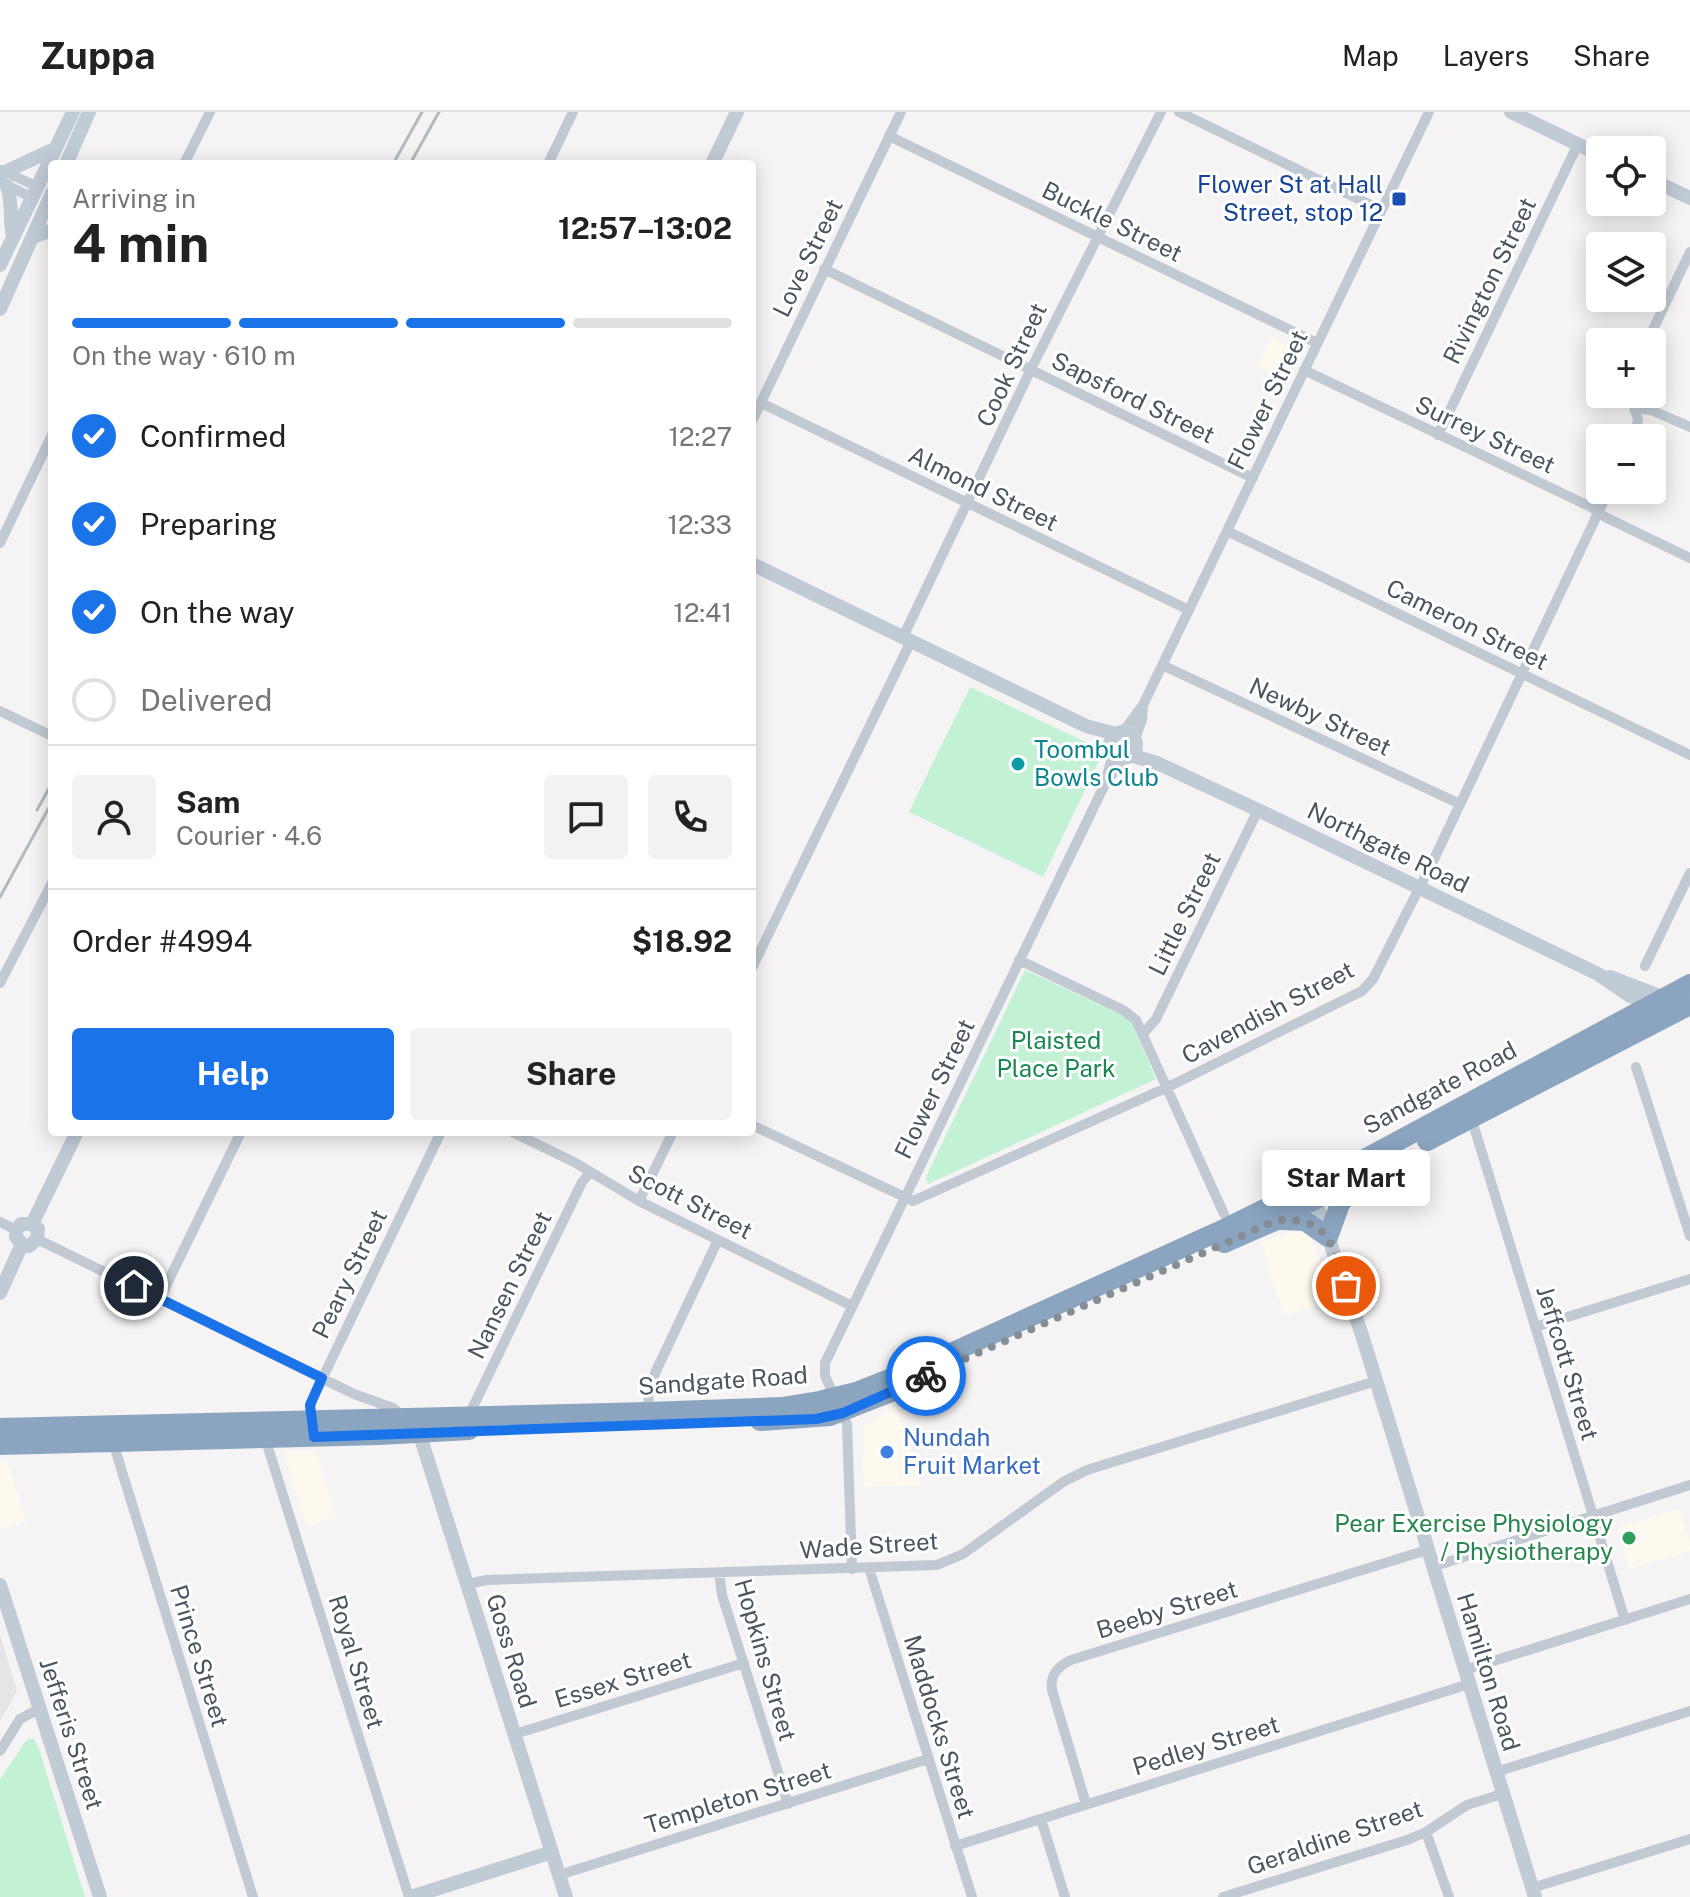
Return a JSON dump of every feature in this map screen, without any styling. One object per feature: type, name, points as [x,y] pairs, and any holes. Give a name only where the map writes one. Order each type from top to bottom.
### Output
[{"type":"highway","name":"Sandgate Road","points":[[0,1445],[112,1434],[312,1429],[468,1417],[839,1405],[1277,1220],[1313,1193],[1690,984]]},
{"type":"highway","name":"Sandgate Road","points":[[413,1423],[816,1419],[880,1384],[1313,1193],[1361,1176],[1690,1005]]},
{"type":"highway","points":[[1277,1220],[1305,1221],[1328,1237],[1340,1204],[1361,1176]]},
{"type":"highway","name":"Sandgate Road","points":[[0,1428],[265,1438],[312,1429]]},
{"type":"street","points":[[49,160],[73,112]]},
{"type":"street","points":[[68,160],[89,112]]},
{"type":"street","points":[[186,160],[210,112]]},
{"type":"street","points":[[550,160],[573,112]]},
{"type":"street","points":[[714,160],[737,112]]},
{"type":"street","name":"Love Street","points":[[756,413],[901,112]]},
{"type":"street","name":"Cook Street","points":[[756,960],[1031,370],[1161,112]]},
{"type":"street","points":[[1179,112],[1381,210]]},
{"type":"street","name":"Flower Street","points":[[839,1405],[824,1367],[1429,112]]},
{"type":"street","points":[[1511,112],[1586,148]]},
{"type":"street","name":"Buckle Street","points":[[889,136],[1317,343]]},
{"type":"street","name":"Rivington Street","points":[[1438,435],[1578,144]]},
{"type":"street","points":[[3,177],[54,149]]},
{"type":"street","points":[[0,265],[48,161]]},
{"type":"street","points":[[3,177],[48,198]]},
{"type":"street","points":[[3,177],[11,199],[9,223],[13,237]]},
{"type":"street","points":[[1666,187],[1690,198]]},
{"type":"street","points":[[0,309],[48,205]]},
{"type":"street","points":[[33,237],[48,231]]},
{"type":"street","points":[[1654,328],[1690,252]]},
{"type":"street","name":"Sapsford Street","points":[[824,269],[1253,478]]},
{"type":"street","name":"Surrey Street","points":[[1304,370],[1690,558]]},
{"type":"street","name":"Almond Street","points":[[761,403],[1189,610]]},
{"type":"street","points":[[1638,424],[1635,408],[1651,410],[1690,427]]},
{"type":"street","points":[[0,543],[48,443]]},
{"type":"street","name":"Cavendish Street","points":[[905,1198],[917,1200],[1168,1087],[1367,988],[1460,804],[1603,504]]},
{"type":"street","name":"Cameron Street","points":[[1227,531],[1690,755]]},
{"type":"street","name":"Northgate Road","points":[[756,566],[1157,763],[1598,974],[1630,996],[1659,1001]]},
{"type":"street","name":"Newby Street","points":[[1162,665],[1460,804]]},
{"type":"street","points":[[0,711],[48,734]]},
{"type":"street","name":"Little Street","points":[[1143,1034],[1156,1019],[1258,810]]},
{"type":"street","points":[[1645,966],[1690,873]]},
{"type":"street","points":[[0,983],[48,890]]},
{"type":"street","points":[[40,904],[48,908]]},
{"type":"street","points":[[1019,960],[1129,1014],[1143,1034],[1224,1214]]},
{"type":"street","points":[[1659,1001],[1671,1004],[1690,995]]},
{"type":"street","points":[[1636,1067],[1690,1236]]},
{"type":"street","name":"Jeffcott Street","points":[[1471,1117],[1625,1620]]},
{"type":"street","points":[[756,1127],[905,1198]]},
{"type":"street","points":[[32,1224],[75,1136]]},
{"type":"street","points":[[160,1298],[239,1136]]},
{"type":"street","name":"Peary Street","points":[[312,1429],[311,1402],[439,1136]]},
{"type":"street","name":"Scott Street","points":[[520,1136],[591,1172],[639,1201],[852,1306]]},
{"type":"street","points":[[639,1201],[671,1136]]},
{"type":"street","name":"Nansen Street","points":[[468,1417],[582,1182],[591,1172]]},
{"type":"street","name":"Hamilton Road","points":[[1313,1193],[1376,1381],[1534,1892]]},
{"type":"street","points":[[0,1222],[19,1237],[29,1246],[37,1239],[38,1229],[32,1224],[21,1224],[19,1237],[0,1293]]},
{"type":"street","points":[[37,1239],[322,1378],[393,1408],[413,1423]]},
{"type":"street","points":[[648,1412],[649,1390],[656,1371],[718,1240]]},
{"type":"street","points":[[1535,1327],[1690,1279]]},
{"type":"street","name":"Wade Street","points":[[467,1584],[487,1580],[852,1569],[945,1563],[963,1554],[1074,1475],[1376,1381]]},
{"type":"street","points":[[839,1405],[847,1424],[852,1569]]},
{"type":"street","name":"Goss Road","points":[[413,1423],[566,1897]]},
{"type":"street","name":"Prince Street","points":[[112,1434],[253,1897]]},
{"type":"street","name":"Royal Street","points":[[265,1438],[410,1897]]},
{"type":"street","points":[[1432,1567],[1690,1485]]},
{"type":"street","name":"Beeby Street","points":[[1086,1804],[1052,1690],[1052,1677],[1059,1667],[1071,1660],[1427,1550]]},
{"type":"street","name":"Maddocks Street","points":[[869,1568],[972,1897]]},
{"type":"street","name":"Hopkins Street","points":[[719,1572],[722,1595],[788,1804]]},
{"type":"street","name":"Jefferis Street","points":[[0,1585],[100,1897]]},
{"type":"street","name":"Pedley Street","points":[[955,1846],[1467,1677],[1690,1599]]},
{"type":"street","name":"Essex Street","points":[[515,1734],[744,1663]]},
{"type":"street","points":[[0,1751],[20,1719],[39,1709]]},
{"type":"street","points":[[1496,1772],[1690,1711]]},
{"type":"street","name":"Templeton Street","points":[[559,1875],[928,1759]]},
{"type":"street","name":"Geraldine Street","points":[[1223,1897],[1426,1832],[1460,1809],[1502,1794]]},
{"type":"street","points":[[1041,1819],[1065,1897]]},
{"type":"street","points":[[1426,1832],[1449,1897]]},
{"type":"street","points":[[1534,1892],[1690,1839]]},
{"type":"street","points":[[410,1897],[552,1852]]},
{"type":"shaded area","points":[[1271,338],[1297,351],[1283,379],[1257,366]]},
{"type":"shaded area","points":[[1300,1229],[1312,1239],[1334,1300],[1284,1316],[1261,1242]]},
{"type":"shaded area","points":[[896,1406],[919,1473],[920,1485],[863,1487],[864,1425]]},
{"type":"shaded area","points":[[286,1451],[315,1451],[336,1517],[307,1526],[284,1455]]},
{"type":"shaded area","points":[[0,1460],[7,1460],[26,1522],[0,1530]]},
{"type":"shaded area","points":[[1679,1508],[1690,1551],[1630,1569],[1617,1528]]},
{"type":"shaded area","points":[[0,1635],[17,1691],[0,1721]]},
{"type":"green space","points":[[970,687],[1096,747],[1100,759],[1043,877],[909,812]]},
{"type":"green space","name":"Plaisted Place Park","points":[[1025,970],[1130,1019],[1156,1079],[928,1184],[926,1177]]},
{"type":"green space","points":[[27,1739],[34,1739],[39,1749],[85,1897],[0,1897],[0,1779]]},
{"type":"railway","points":[[395,160],[422,112]]},
{"type":"railway","points":[[412,160],[439,112]]},
{"type":"railway","points":[[37,810],[48,790]]},
{"type":"railway","points":[[0,897],[48,809]]},
{"type":"way so far","points":[[926,1376],[1277,1220],[1305,1221],[1328,1237],[1346,1286]]},
{"type":"place","name":"Flower St at Hall Street, stop 12","points":[[1399,199]]},
{"type":"place","name":"Toombul Bowls Club","points":[[1018,764]]},
{"type":"place","name":"Star Mart","points":[[1346,1286]]},
{"type":"place","name":"Nundah Fruit Market","points":[[887,1452]]},
{"type":"place","name":"Pear Exercise Physiology / Physiotherapy","points":[[1629,1538]]},
{"type":"route","points":[[134,1286],[322,1378],[310,1405],[314,1437],[816,1419],[843,1413],[926,1376]]}]
